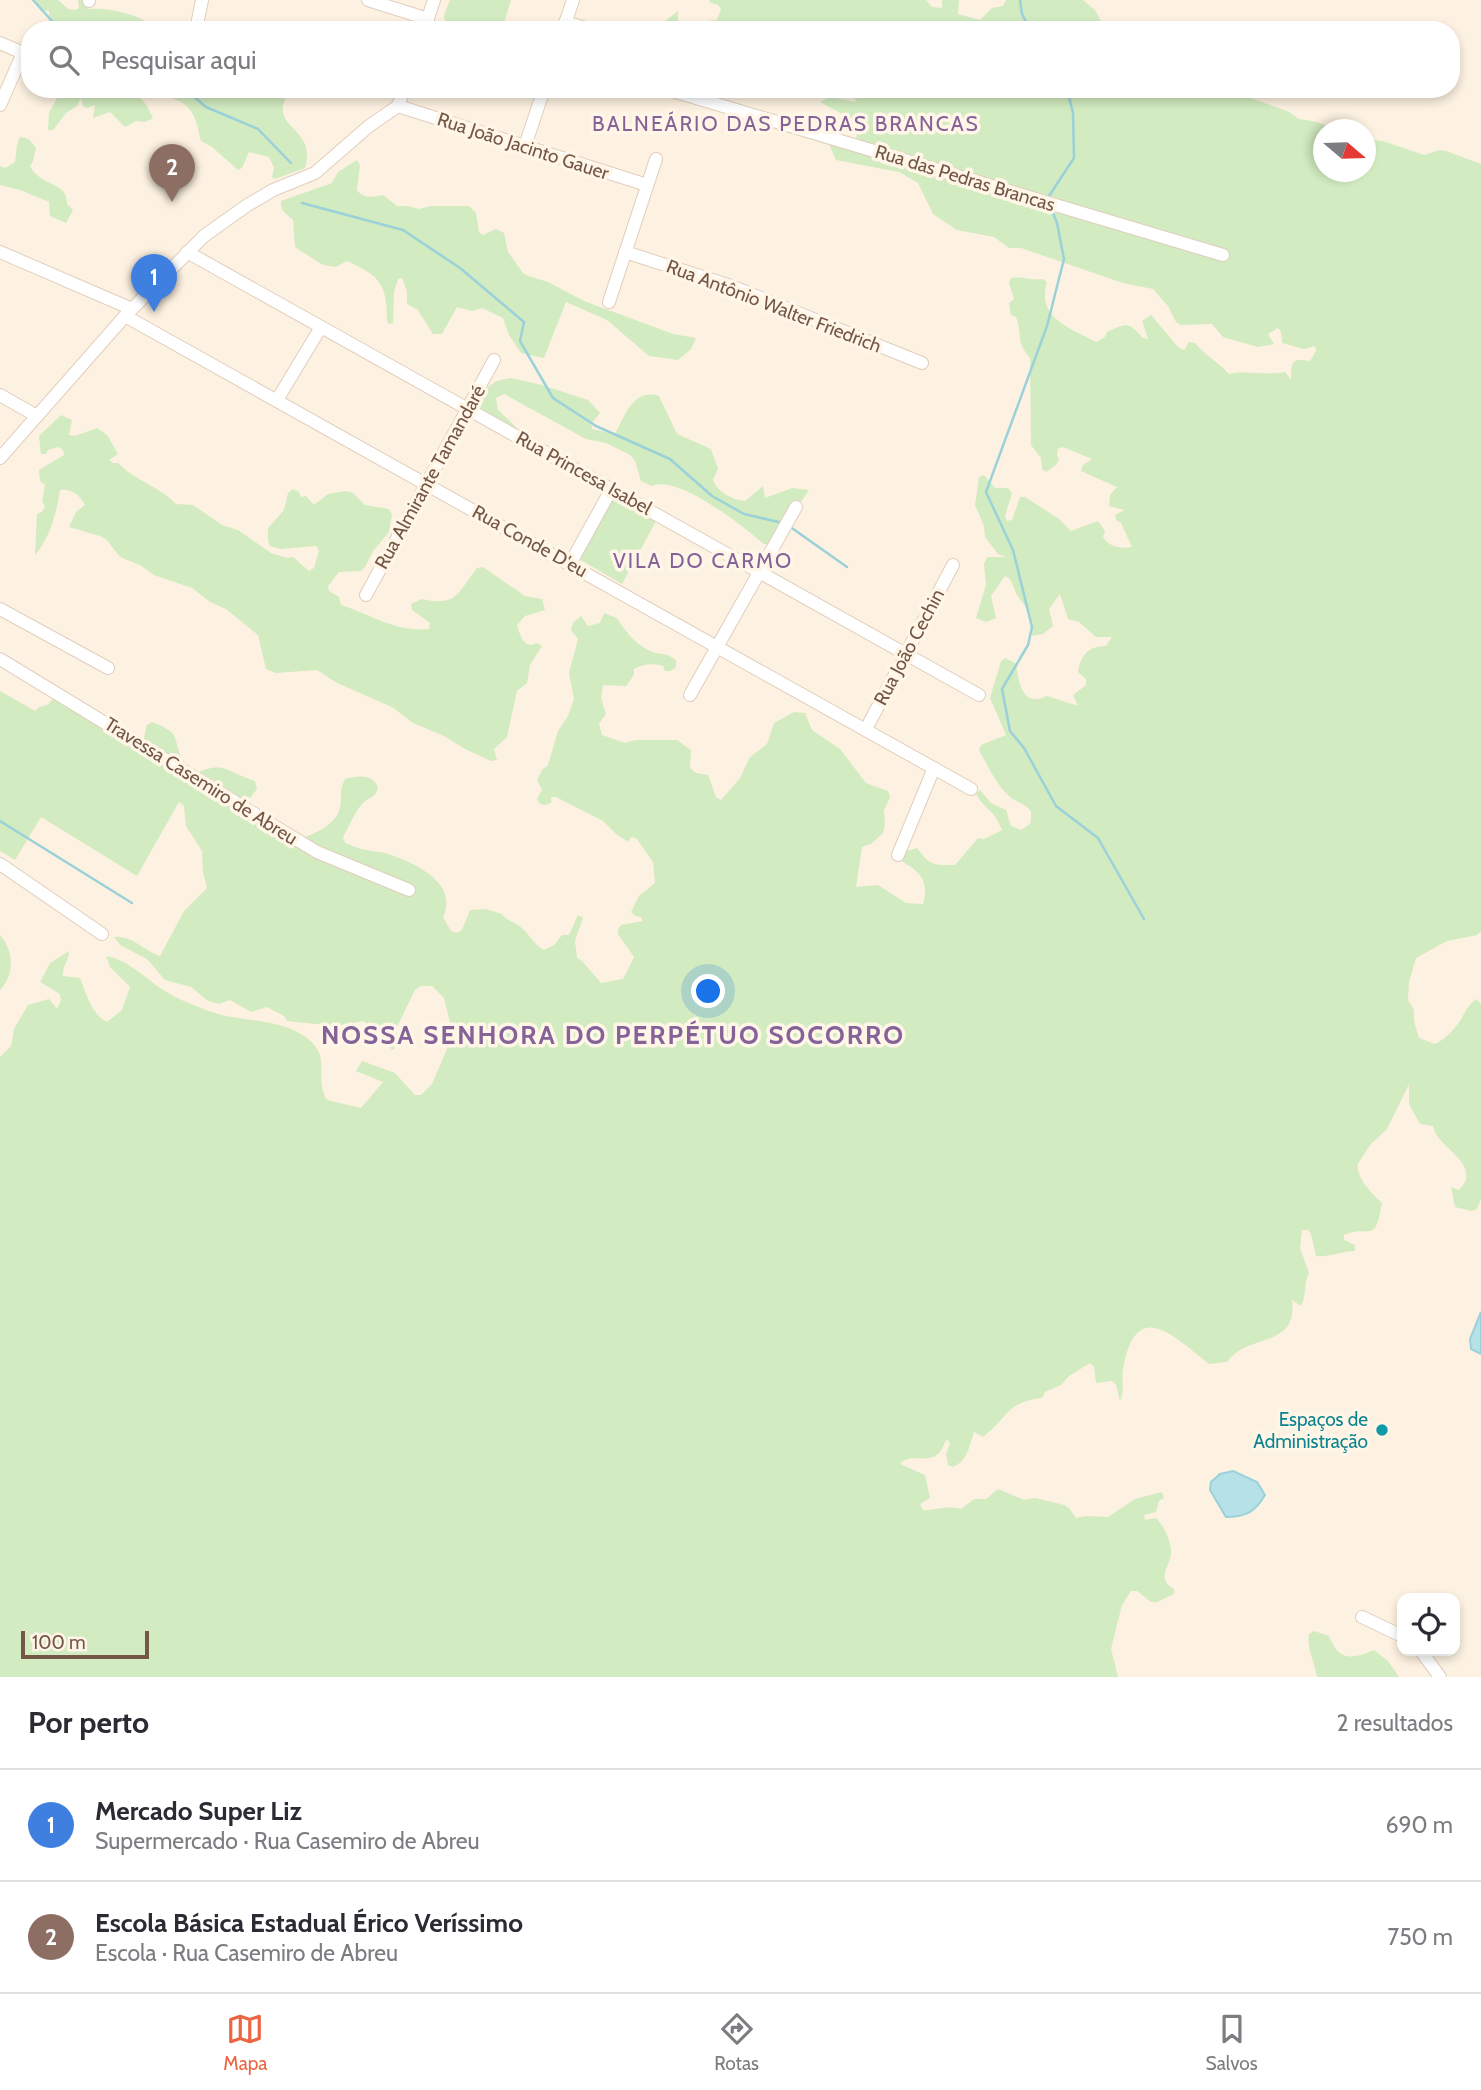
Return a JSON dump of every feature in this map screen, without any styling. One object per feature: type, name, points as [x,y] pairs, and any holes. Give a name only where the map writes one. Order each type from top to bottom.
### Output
[{"type":"street","points":[[198,21],[202,0]]},
{"type":"street","points":[[368,0],[419,21]]},
{"type":"street","points":[[427,21],[434,0]]},
{"type":"street","points":[[566,21],[573,0]]},
{"type":"street","points":[[0,43],[21,52]]},
{"type":"street","points":[[0,105],[21,58]]},
{"type":"street","points":[[0,458],[129,312],[204,236],[273,190],[315,173],[369,126],[398,106],[401,98]]},
{"type":"street","points":[[525,146],[541,98]]},
{"type":"street","name":"Rua das Pedras Brancas","points":[[696,98],[1223,254]]},
{"type":"street","name":"Rua João Jacinto Gauer","points":[[398,106],[647,185]]},
{"type":"street","points":[[609,302],[656,159]]},
{"type":"street","name":"Rua Conde D'eu","points":[[0,252],[129,312],[277,400],[971,789]]},
{"type":"street","name":"Rua Princesa Isabel","points":[[187,252],[979,695]]},
{"type":"street","name":"Rua Antônio Walter Friedrich","points":[[625,252],[731,286],[922,363]]},
{"type":"street","points":[[277,400],[321,327]]},
{"type":"street","name":"Rua Almirante Tamandaré","points":[[366,595],[494,360]]},
{"type":"street","points":[[0,396],[37,416]]},
{"type":"street","points":[[570,564],[612,488]]},
{"type":"street","points":[[690,695],[796,507]]},
{"type":"street","name":"Rua João Cechin","points":[[866,729],[953,565]]},
{"type":"street","points":[[0,610],[108,668]]},
{"type":"street","name":"Travessa Casemiro de Abreu","points":[[0,659],[317,852],[408,890]]},
{"type":"street","points":[[898,855],[934,768]]},
{"type":"street","points":[[0,864],[102,934]]},
{"type":"street","points":[[1362,1617],[1397,1634]]},
{"type":"street","points":[[1425,1656],[1440,1677]]},
{"type":"green space","points":[[35,0],[58,0],[68,9],[75,10],[79,8],[78,0],[86,0],[88,9],[114,11],[145,21],[49,21],[49,11],[41,11]]},
{"type":"green space","points":[[450,0],[511,0],[505,21],[445,21],[444,15]]},
{"type":"green space","points":[[926,0],[932,7],[942,8],[942,0],[959,0],[958,14],[980,20],[992,8],[1003,6],[1006,0],[1083,0],[1095,10],[1101,21],[706,21],[717,20],[721,9],[709,2]]},
{"type":"green space","points":[[678,11],[678,21],[665,21]]},
{"type":"green space","points":[[57,98],[81,98],[77,106],[66,113],[53,130],[48,130],[49,113]]},
{"type":"green space","points":[[81,98],[140,98],[153,118],[145,122],[136,121],[125,127],[110,112],[93,118],[95,105],[87,108],[83,106]]},
{"type":"green space","points":[[173,98],[285,98],[283,112],[285,118],[303,140],[306,148],[305,168],[275,179],[272,177],[274,168],[269,157],[249,152],[242,168],[238,170],[201,141],[191,111]]},
{"type":"green space","points":[[835,98],[857,102],[854,98],[1251,98],[1289,112],[1299,119],[1313,121],[1313,182],[1376,182],[1376,140],[1424,155],[1446,151],[1481,164],[1481,931],[1477,935],[1447,941],[1416,958],[1409,982],[1408,1000],[1414,1010],[1419,1038],[1435,1044],[1452,1031],[1474,1001],[1477,999],[1481,1004],[1481,1199],[1477,1209],[1471,1211],[1455,1207],[1451,1187],[1459,1190],[1465,1182],[1465,1168],[1437,1137],[1433,1126],[1420,1124],[1409,1104],[1409,1084],[1387,1129],[1370,1145],[1357,1165],[1363,1181],[1382,1203],[1377,1225],[1370,1231],[1344,1235],[1344,1240],[1355,1245],[1355,1251],[1324,1256],[1316,1256],[1311,1234],[1308,1230],[1302,1230],[1300,1248],[1309,1273],[1304,1298],[1301,1306],[1292,1300],[1292,1316],[1280,1333],[1236,1353],[1227,1362],[1209,1364],[1169,1334],[1146,1328],[1137,1333],[1129,1347],[1123,1369],[1120,1401],[1116,1385],[1112,1381],[1096,1383],[1094,1367],[1090,1363],[1069,1376],[1061,1385],[1045,1392],[1042,1398],[1014,1407],[983,1437],[974,1432],[967,1453],[962,1461],[953,1467],[948,1465],[946,1454],[950,1443],[947,1439],[939,1453],[933,1457],[909,1459],[900,1464],[925,1475],[930,1498],[920,1504],[923,1510],[961,1509],[974,1499],[986,1499],[998,1489],[1024,1500],[1035,1498],[1064,1505],[1076,1518],[1108,1517],[1135,1499],[1162,1492],[1164,1498],[1159,1501],[1156,1512],[1144,1515],[1145,1520],[1156,1518],[1169,1539],[1171,1554],[1165,1577],[1174,1589],[1174,1594],[1151,1602],[1137,1591],[1131,1591],[1122,1605],[1111,1649],[1118,1677],[0,1677],[0,1057],[11,1046],[14,1029],[28,1005],[49,999],[57,1009],[61,1000],[60,994],[40,982],[50,963],[69,951],[63,976],[80,978],[93,1009],[107,1022],[122,1010],[130,987],[110,967],[106,956],[124,962],[162,989],[194,1005],[221,1015],[272,1023],[296,1031],[315,1045],[319,1053],[323,1092],[327,1100],[361,1108],[383,1082],[356,1071],[362,1061],[395,1073],[415,1095],[421,1095],[432,1084],[453,1035],[444,998],[432,986],[420,986],[415,990],[397,1027],[397,1044],[393,1050],[377,1039],[364,1021],[334,1026],[287,1021],[284,1016],[267,1007],[251,1012],[230,1000],[219,1004],[208,1001],[191,987],[165,980],[147,959],[120,945],[114,937],[127,938],[160,956],[184,911],[207,888],[202,851],[186,826],[184,806],[179,802],[137,876],[41,817],[15,860],[0,851],[0,691],[35,711],[53,699],[62,698],[143,741],[147,725],[152,722],[162,726],[175,736],[183,760],[194,774],[219,768],[255,781],[257,789],[247,802],[246,808],[295,841],[322,829],[334,819],[340,807],[345,779],[372,779],[378,787],[377,791],[357,810],[343,837],[345,843],[399,858],[432,876],[445,894],[443,917],[451,931],[457,933],[462,930],[470,910],[486,909],[502,914],[519,926],[544,950],[554,945],[562,935],[569,935],[578,915],[583,918],[575,941],[577,958],[601,983],[623,979],[634,957],[618,934],[618,929],[621,925],[643,921],[631,912],[639,896],[655,883],[653,862],[636,838],[631,837],[628,842],[603,821],[556,797],[551,797],[551,803],[540,804],[537,799],[542,790],[537,780],[548,765],[558,731],[568,716],[574,699],[569,673],[578,639],[571,630],[573,623],[581,616],[588,626],[600,623],[604,613],[617,618],[640,645],[676,660],[676,667],[665,671],[663,666],[656,664],[644,665],[634,669],[634,675],[626,686],[603,685],[601,698],[606,714],[599,724],[602,735],[625,743],[636,740],[677,740],[691,750],[690,768],[696,773],[708,775],[716,797],[721,800],[740,778],[750,757],[767,744],[774,723],[794,712],[805,713],[812,730],[840,749],[866,783],[888,791],[890,797],[884,811],[883,833],[871,844],[862,847],[856,887],[878,885],[906,903],[923,904],[924,882],[917,872],[898,859],[907,851],[917,848],[933,863],[955,865],[978,838],[984,839],[1002,830],[996,818],[976,794],[980,790],[991,803],[1006,810],[1011,826],[1021,830],[1030,824],[1030,810],[1004,791],[979,750],[981,745],[1006,735],[990,698],[1001,661],[1006,658],[1016,664],[1023,692],[1032,699],[1047,696],[1078,706],[1073,695],[1086,685],[1086,679],[1078,672],[1081,661],[1090,650],[1106,646],[1112,637],[1096,637],[1079,622],[1068,619],[1060,594],[1049,609],[1053,626],[1043,634],[1032,636],[1030,613],[1010,579],[1005,576],[991,596],[996,618],[986,622],[976,618],[986,585],[984,564],[987,557],[1006,557],[998,554],[985,537],[984,526],[975,505],[979,477],[984,475],[995,488],[1008,488],[1012,493],[1005,516],[1007,521],[1012,520],[1020,497],[1025,497],[1059,519],[1071,531],[1098,521],[1105,531],[1103,537],[1109,543],[1132,547],[1121,523],[1116,520],[1115,515],[1124,510],[1109,506],[1110,495],[1117,487],[1081,471],[1083,465],[1092,459],[1063,447],[1058,449],[1059,460],[1056,465],[1046,472],[1042,469],[1041,458],[1031,445],[1030,358],[1021,342],[1016,317],[1011,315],[1009,303],[1014,299],[1009,283],[1011,278],[1043,279],[1047,282],[1046,305],[1051,313],[1066,326],[1096,342],[1105,337],[1107,332],[1127,325],[1148,339],[1142,321],[1151,315],[1178,347],[1184,350],[1189,342],[1195,343],[1229,374],[1285,372],[1291,380],[1293,363],[1298,360],[1310,361],[1316,351],[1315,346],[1304,349],[1282,343],[1278,328],[1268,334],[1274,344],[1258,347],[1223,337],[1212,324],[1181,325],[1176,322],[1168,306],[1153,289],[1123,283],[1021,248],[1009,248],[994,237],[957,230],[933,214],[918,183],[899,172],[836,160],[825,135],[856,144],[857,122],[820,102]]},
{"type":"green space","points":[[20,137],[29,139],[36,148],[30,166],[35,173],[63,191],[67,204],[73,210],[66,223],[50,216],[49,202],[0,185],[0,166],[5,168],[15,162]]},
{"type":"green space","points":[[357,160],[360,165],[357,190],[362,195],[383,195],[397,206],[419,209],[431,206],[469,206],[476,213],[479,232],[483,235],[496,229],[504,233],[508,252],[523,273],[548,282],[584,301],[673,334],[696,338],[691,349],[678,360],[649,356],[607,320],[566,302],[544,358],[521,353],[509,335],[503,318],[482,308],[472,311],[457,307],[442,334],[433,334],[418,310],[407,304],[407,291],[402,278],[398,279],[394,292],[393,323],[389,324],[386,299],[375,277],[347,261],[336,267],[321,264],[295,247],[293,220],[281,207],[281,201],[332,183],[338,172]]},
{"type":"green space","points":[[510,378],[588,400],[600,413],[592,423],[592,429],[615,434],[626,412],[636,400],[643,396],[659,396],[677,434],[711,449],[718,469],[713,480],[718,489],[726,495],[745,501],[763,486],[765,498],[792,488],[809,490],[780,534],[768,544],[764,544],[727,515],[694,495],[663,484],[652,486],[641,481],[635,461],[630,455],[606,443],[586,439],[504,394],[496,398],[498,410],[516,427],[513,430],[480,411],[476,403],[480,392],[497,381]]},
{"type":"green space","points":[[61,415],[72,420],[69,435],[75,436],[97,428],[107,435],[118,454],[109,460],[118,463],[176,504],[193,505],[222,525],[238,530],[271,553],[293,557],[309,571],[314,568],[319,551],[316,546],[281,549],[270,546],[268,540],[268,528],[284,510],[288,493],[293,489],[299,492],[301,497],[306,496],[314,505],[328,494],[346,491],[353,493],[365,505],[389,509],[392,514],[389,532],[373,551],[365,567],[361,571],[339,572],[328,586],[329,591],[339,597],[341,605],[384,622],[405,628],[429,629],[430,623],[412,610],[411,604],[422,599],[450,599],[461,590],[477,568],[483,567],[525,596],[542,599],[545,610],[525,616],[517,625],[526,643],[542,646],[530,665],[527,683],[517,691],[507,737],[494,749],[497,760],[491,761],[413,723],[392,707],[337,683],[317,670],[276,673],[266,669],[258,635],[226,609],[210,602],[192,588],[154,575],[140,565],[120,557],[106,539],[69,527],[76,512],[85,505],[78,495],[71,491],[60,490],[52,524],[35,555],[37,514],[42,512],[45,506],[42,502],[45,485],[40,481],[39,470],[64,455],[63,450],[58,447],[41,454],[39,436]]},
{"type":"green space","points":[[613,498],[656,521],[622,584],[579,559]]},
{"type":"green space","points":[[0,935],[8,948],[11,962],[8,977],[0,990]]},
{"type":"green space","points":[[1314,1631],[1329,1636],[1337,1650],[1347,1656],[1374,1650],[1388,1661],[1399,1677],[1317,1677],[1309,1645],[1309,1634]]},
{"type":"water","points":[[1481,1312],[1481,1354],[1471,1349],[1470,1339]]},
{"type":"water","points":[[1233,1471],[1257,1482],[1265,1495],[1258,1506],[1249,1512],[1226,1517],[1210,1490],[1211,1482],[1220,1474]]},
{"type":"waterway","points":[[33,0],[52,21]]},
{"type":"waterway","points":[[1020,0],[1026,21]]},
{"type":"waterway","points":[[196,98],[206,107],[258,129],[291,163]]},
{"type":"waterway","points":[[1047,199],[1074,158],[1073,113],[1069,98]]},
{"type":"waterway","points":[[302,203],[403,230],[460,268],[524,322],[520,341],[553,398],[596,426],[670,459],[712,496],[744,514],[783,523]]},
{"type":"waterway","points":[[1051,208],[1057,223],[1064,259],[1047,326],[986,492],[1013,550],[1032,627],[1028,645],[1002,689],[1010,731],[1024,748],[1056,806],[1098,838],[1144,919]]},
{"type":"waterway","points":[[789,526],[847,567]]},
{"type":"waterway","points":[[0,821],[132,903]]},
{"type":"place","name":"Escola Básica Estadual Érico Veríssimo","points":[[172,202]]},
{"type":"place","name":"Mercado Super Liz","points":[[154,312]]},
{"type":"place","name":"Espaços de Administração","points":[[1382,1430]]},
{"type":"district","name":"BALNEÁRIO DAS PEDRAS BRANCAS","points":[[786,123]]},
{"type":"district","name":"VILA DO CARMO","points":[[703,560]]},
{"type":"district","name":"NOSSA SENHORA DO PERPÉTUO SOCORRO","points":[[613,1035]]}]
